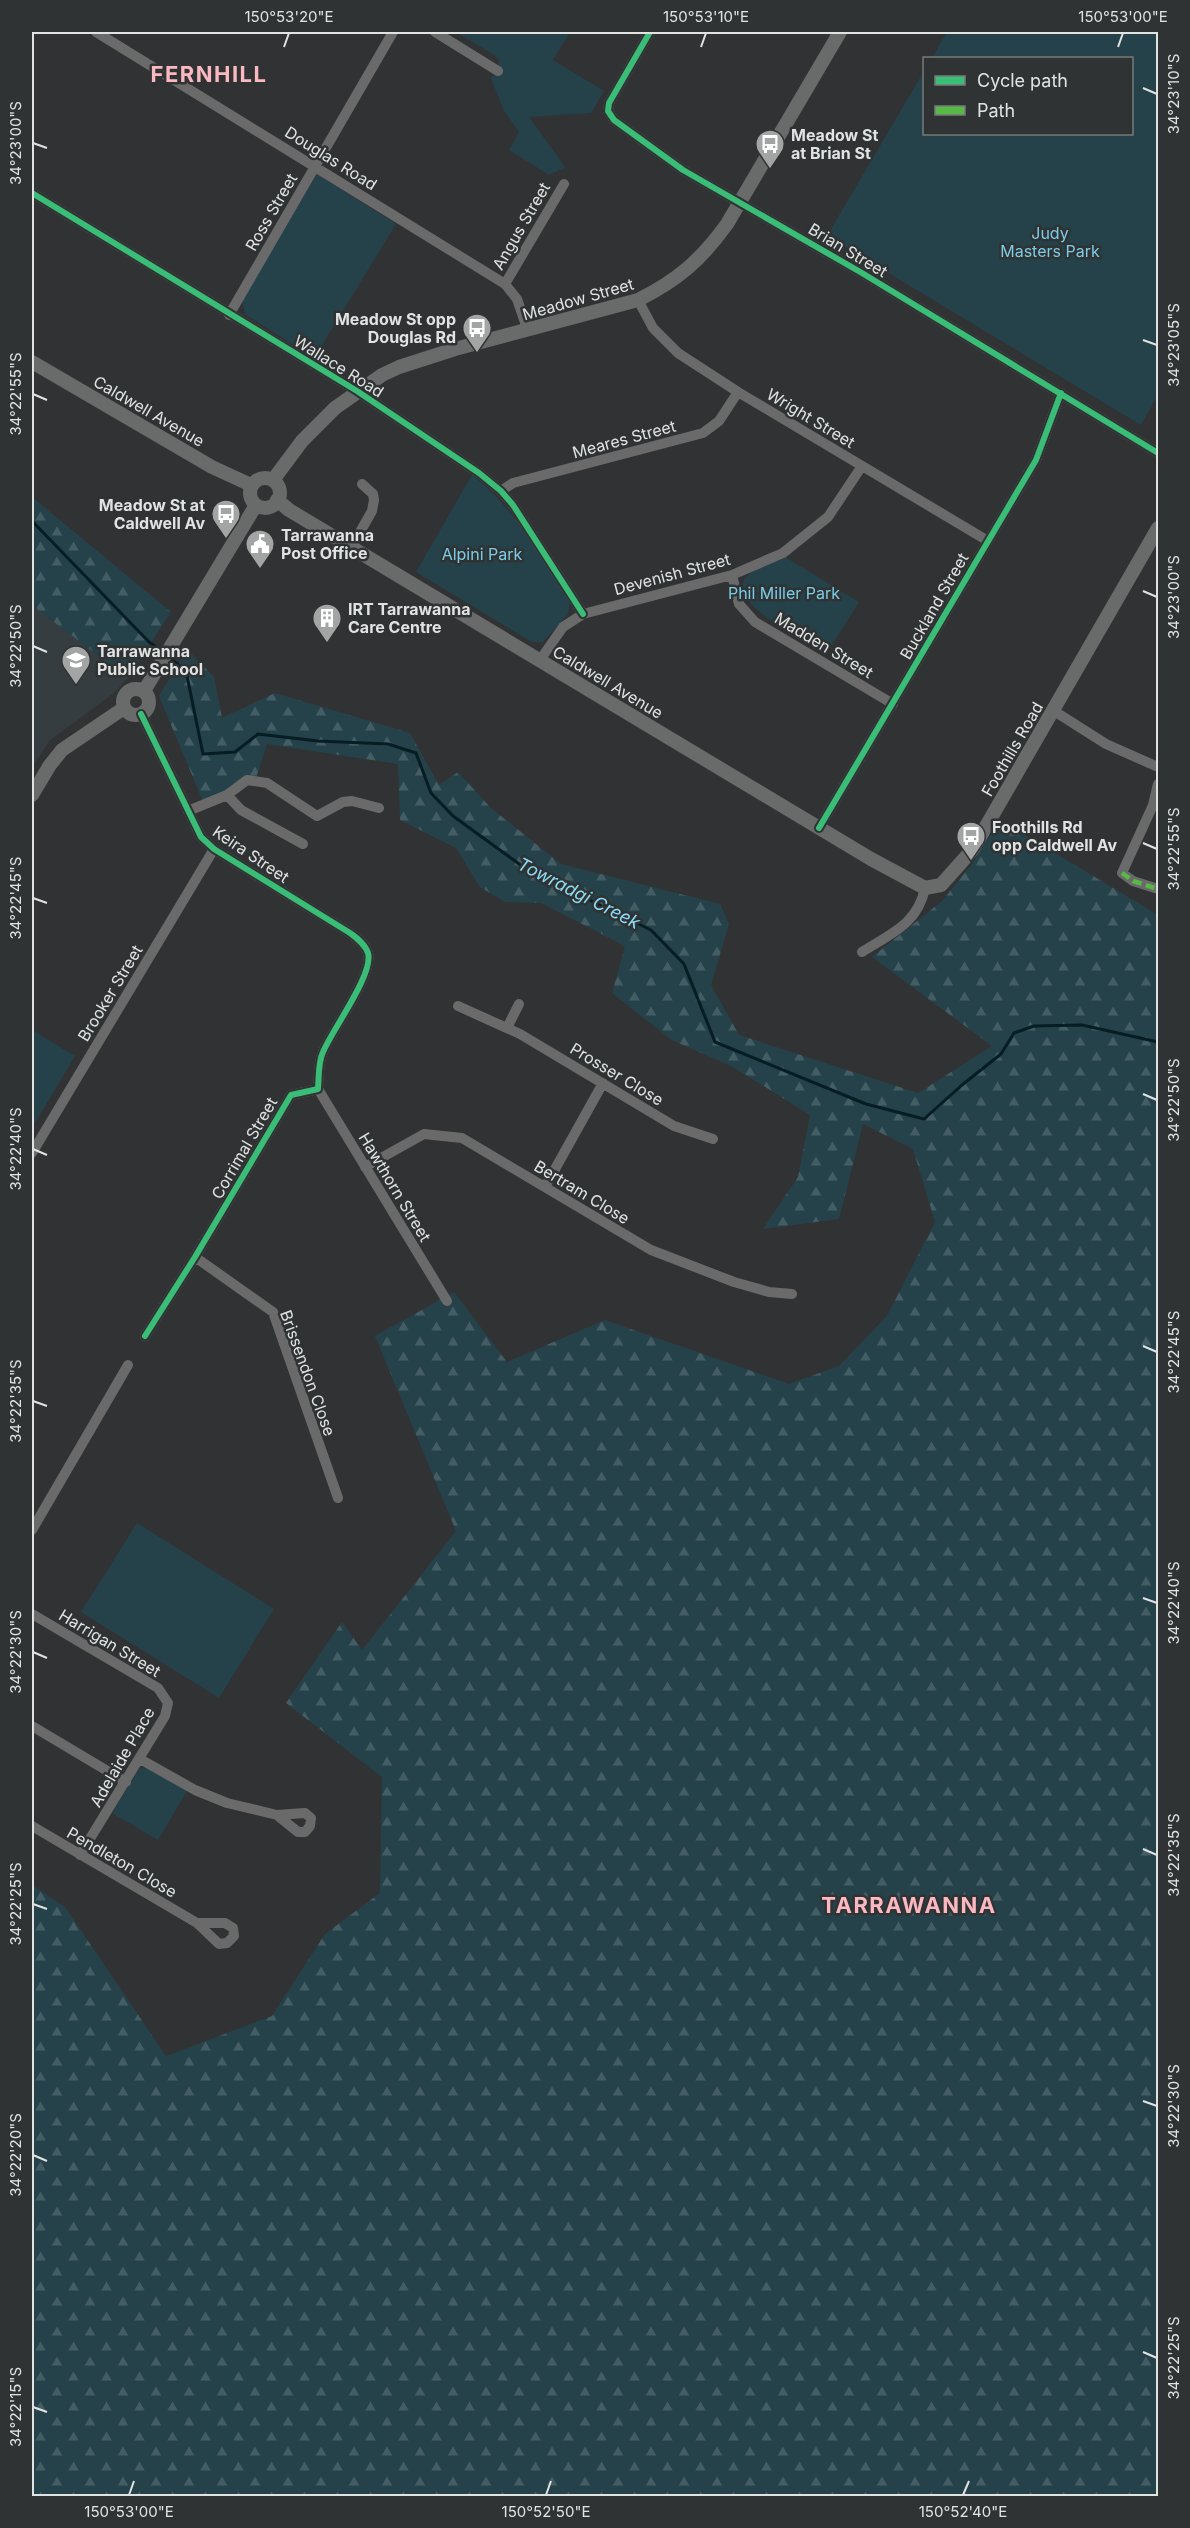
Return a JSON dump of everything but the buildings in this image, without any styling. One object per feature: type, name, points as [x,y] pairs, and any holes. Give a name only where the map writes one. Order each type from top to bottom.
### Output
[{"type":"main road","name":"Meadow Street","points":[[273,480],[302,441],[335,408],[382,375],[421,359],[638,300],[663,288],[699,260],[727,224],[840,32]]},
{"type":"main road","name":"Caldwell Avenue","points":[[32,362],[220,471],[251,485]]},
{"type":"main road","points":[[260,478],[273,480],[279,487],[278,500],[272,506],[256,505],[250,495],[251,485],[260,478]]},
{"type":"main road","name":"Caldwell Avenue","points":[[278,500],[289,510],[819,828],[925,888]]},
{"type":"main road","points":[[144,691],[256,505]]},
{"type":"main road","name":"Foothills Road","points":[[925,888],[941,885],[973,849],[1158,528]]},
{"type":"main road","points":[[136,688],[144,691],[149,703],[146,710],[141,714],[130,714],[124,708],[123,699],[127,691],[136,688]]},
{"type":"main road","points":[[32,795],[62,750],[124,708]]},
{"type":"street","name":"Douglas Road","points":[[96,32],[505,284],[517,299],[528,331]]},
{"type":"street","name":"Ross Street","points":[[229,315],[393,32]]},
{"type":"street","points":[[435,32],[498,71]]},
{"type":"street","name":"Brian Street","points":[[651,32],[609,103],[608,111],[614,120],[663,157],[1158,453]]},
{"type":"street","name":"Angus Street","points":[[505,284],[564,184]]},
{"type":"street","name":"Wallace Road","points":[[32,193],[357,391],[479,472],[513,505],[583,614]]},
{"type":"street","name":"Wright Street","points":[[638,300],[653,328],[678,353],[738,392],[988,541]]},
{"type":"street","name":"Meares Street","points":[[501,491],[513,483],[703,433],[719,421],[738,392]]},
{"type":"street","name":"Buckland Street","points":[[819,828],[1036,460],[1061,393]]},
{"type":"street","name":"Devenish Street","points":[[540,660],[562,627],[583,614],[732,575],[783,553],[828,517],[862,466]]},
{"type":"street","points":[[352,546],[374,506],[373,494],[362,484]]},
{"type":"street","name":"Madden Street","points":[[732,575],[739,604],[755,622],[893,704]]},
{"type":"street","points":[[1054,711],[1106,744],[1158,767]]},
{"type":"street","name":"Keira Street","points":[[141,714],[201,837],[214,849],[350,933],[362,942],[368,951],[366,974],[322,1054],[318,1089]]},
{"type":"street","name":"Keira Street","points":[[188,811],[227,795],[247,780],[267,783],[317,816],[343,802],[352,801],[379,808]]},
{"type":"street","points":[[1158,784],[1153,805],[1122,873],[1133,881],[1158,889]]},
{"type":"street","name":"Keira Street","points":[[227,795],[241,810],[303,844]]},
{"type":"street","name":"Brooker Street","points":[[32,1153],[214,849]]},
{"type":"street","points":[[862,952],[901,927],[916,914],[922,903],[925,888]]},
{"type":"street","points":[[507,1028],[519,1004]]},
{"type":"street","name":"Prosser Close","points":[[458,1006],[507,1028],[674,1126],[713,1139]]},
{"type":"street","points":[[545,1187],[603,1083]]},
{"type":"street","name":"Hawthorn Street","points":[[318,1089],[447,1301]]},
{"type":"street","name":"Corrimal Street","points":[[145,1336],[195,1257],[291,1095],[318,1089]]},
{"type":"street","name":"Bertram Close","points":[[365,1167],[423,1134],[462,1138],[651,1250],[734,1282],[770,1292],[792,1294]]},
{"type":"street","name":"Brissendon Close","points":[[195,1257],[273,1312],[338,1498]]},
{"type":"street","points":[[32,1530],[128,1365]]},
{"type":"street","name":"Harrigan Street","points":[[32,1614],[158,1688],[168,1703]]},
{"type":"street","name":"Adelaide Place","points":[[80,1855],[165,1716],[168,1703]]},
{"type":"street","points":[[32,1726],[126,1782]]},
{"type":"street","points":[[140,1759],[195,1790],[227,1803],[277,1815]]},
{"type":"street","name":"Pendleton Close","points":[[32,1826],[197,1923]]},
{"type":"shaded area","name":"Tarrawanna Public School","points":[[32,601],[38,610],[128,678],[114,693],[49,741],[32,768]]},
{"type":"green space","points":[[455,32],[570,32],[553,60],[604,91],[591,113],[529,117],[565,167],[549,175],[509,150],[519,132],[504,111],[491,78],[498,71],[499,60],[493,54]]},
{"type":"green space","name":"Judy Masters Park","points":[[947,32],[1158,32],[1158,395],[1141,425],[827,236],[923,73],[923,135],[1133,135],[1133,57],[933,57]]},
{"type":"green space","points":[[317,174],[396,224],[314,358],[245,314],[242,300]]},
{"type":"green space","name":"Alpini Park","points":[[472,475],[501,502],[514,518],[570,602],[568,614],[543,642],[532,642],[416,572]]},
{"type":"green space","points":[[32,497],[171,612],[128,678],[38,610],[32,601]]},
{"type":"green space","name":"Phil Miller Park","points":[[785,557],[859,602],[826,654],[770,620],[746,597],[742,586],[747,576]]},
{"type":"green space","points":[[187,650],[214,677],[222,718],[275,693],[410,733],[439,785],[458,772],[491,808],[561,864],[720,904],[729,924],[711,985],[739,1035],[918,1093],[992,1046],[872,957],[942,901],[972,864],[1000,820],[1158,915],[1158,2496],[32,2496],[32,1885],[65,1907],[166,2056],[272,2016],[325,1934],[380,1893],[382,1777],[286,1703],[342,1622],[362,1650],[456,1531],[375,1336],[454,1292],[507,1362],[605,1320],[789,1384],[839,1366],[887,1316],[935,1222],[913,1149],[863,1124],[839,1219],[763,1229],[798,1177],[810,1115],[733,1067],[672,1040],[612,993],[625,946],[541,903],[505,902],[480,887],[456,848],[400,820],[398,764],[267,744],[256,778],[204,804],[159,696]]},
{"type":"green space","points":[[32,1030],[75,1056],[32,1128]]},
{"type":"green space","points":[[137,1523],[274,1609],[219,1698],[81,1612]]},
{"type":"green space","points":[[148,1768],[187,1791],[158,1840],[112,1813],[139,1769]]},
{"type":"waterway","name":"Towradgi Creek","points":[[32,521],[149,642],[163,652]]},
{"type":"waterway","name":"Towradgi Creek","points":[[168,657],[186,671],[203,754],[235,752],[258,734],[318,741],[388,744],[416,753],[431,793],[453,816],[526,869],[651,930],[684,964],[715,1042],[866,1104],[924,1119],[1001,1054],[1014,1033],[1034,1026],[1082,1025],[1158,1042]]},
{"type":"marked path","points":[[1122,873],[1133,881],[1158,889]]},
{"type":"cycle path","points":[[650,32],[609,103],[608,111],[614,120],[683,170],[862,273],[1158,453]]},
{"type":"cycle path","points":[[32,193],[357,391],[479,473],[501,491],[513,505],[583,614]]},
{"type":"cycle path","points":[[819,828],[1036,460],[1061,393]]},
{"type":"cycle path","points":[[141,714],[201,837],[214,849],[353,935],[368,953],[365,974],[359,988],[321,1056],[318,1089],[291,1095],[195,1257],[145,1336]]},
{"type":"place","name":"Meadow St at Brian St","points":[[770,170]]},
{"type":"place","name":"Meadow St opp Douglas Rd","points":[[477,354]]},
{"type":"place","name":"Meadow St at Caldwell Av","points":[[226,540]]},
{"type":"place","name":"Tarrawanna Post Office","points":[[260,570]]},
{"type":"place","name":"IRT Tarrawanna Care Centre","points":[[327,644]]},
{"type":"place","name":"Tarrawanna Public School","points":[[76,686]]},
{"type":"place","name":"Foothills Rd opp Caldwell Av","points":[[971,862]]},
{"type":"district","name":"FERNHILL","points":[[209,74]]},
{"type":"district","name":"TARRAWANNA","points":[[909,1905]]}]
